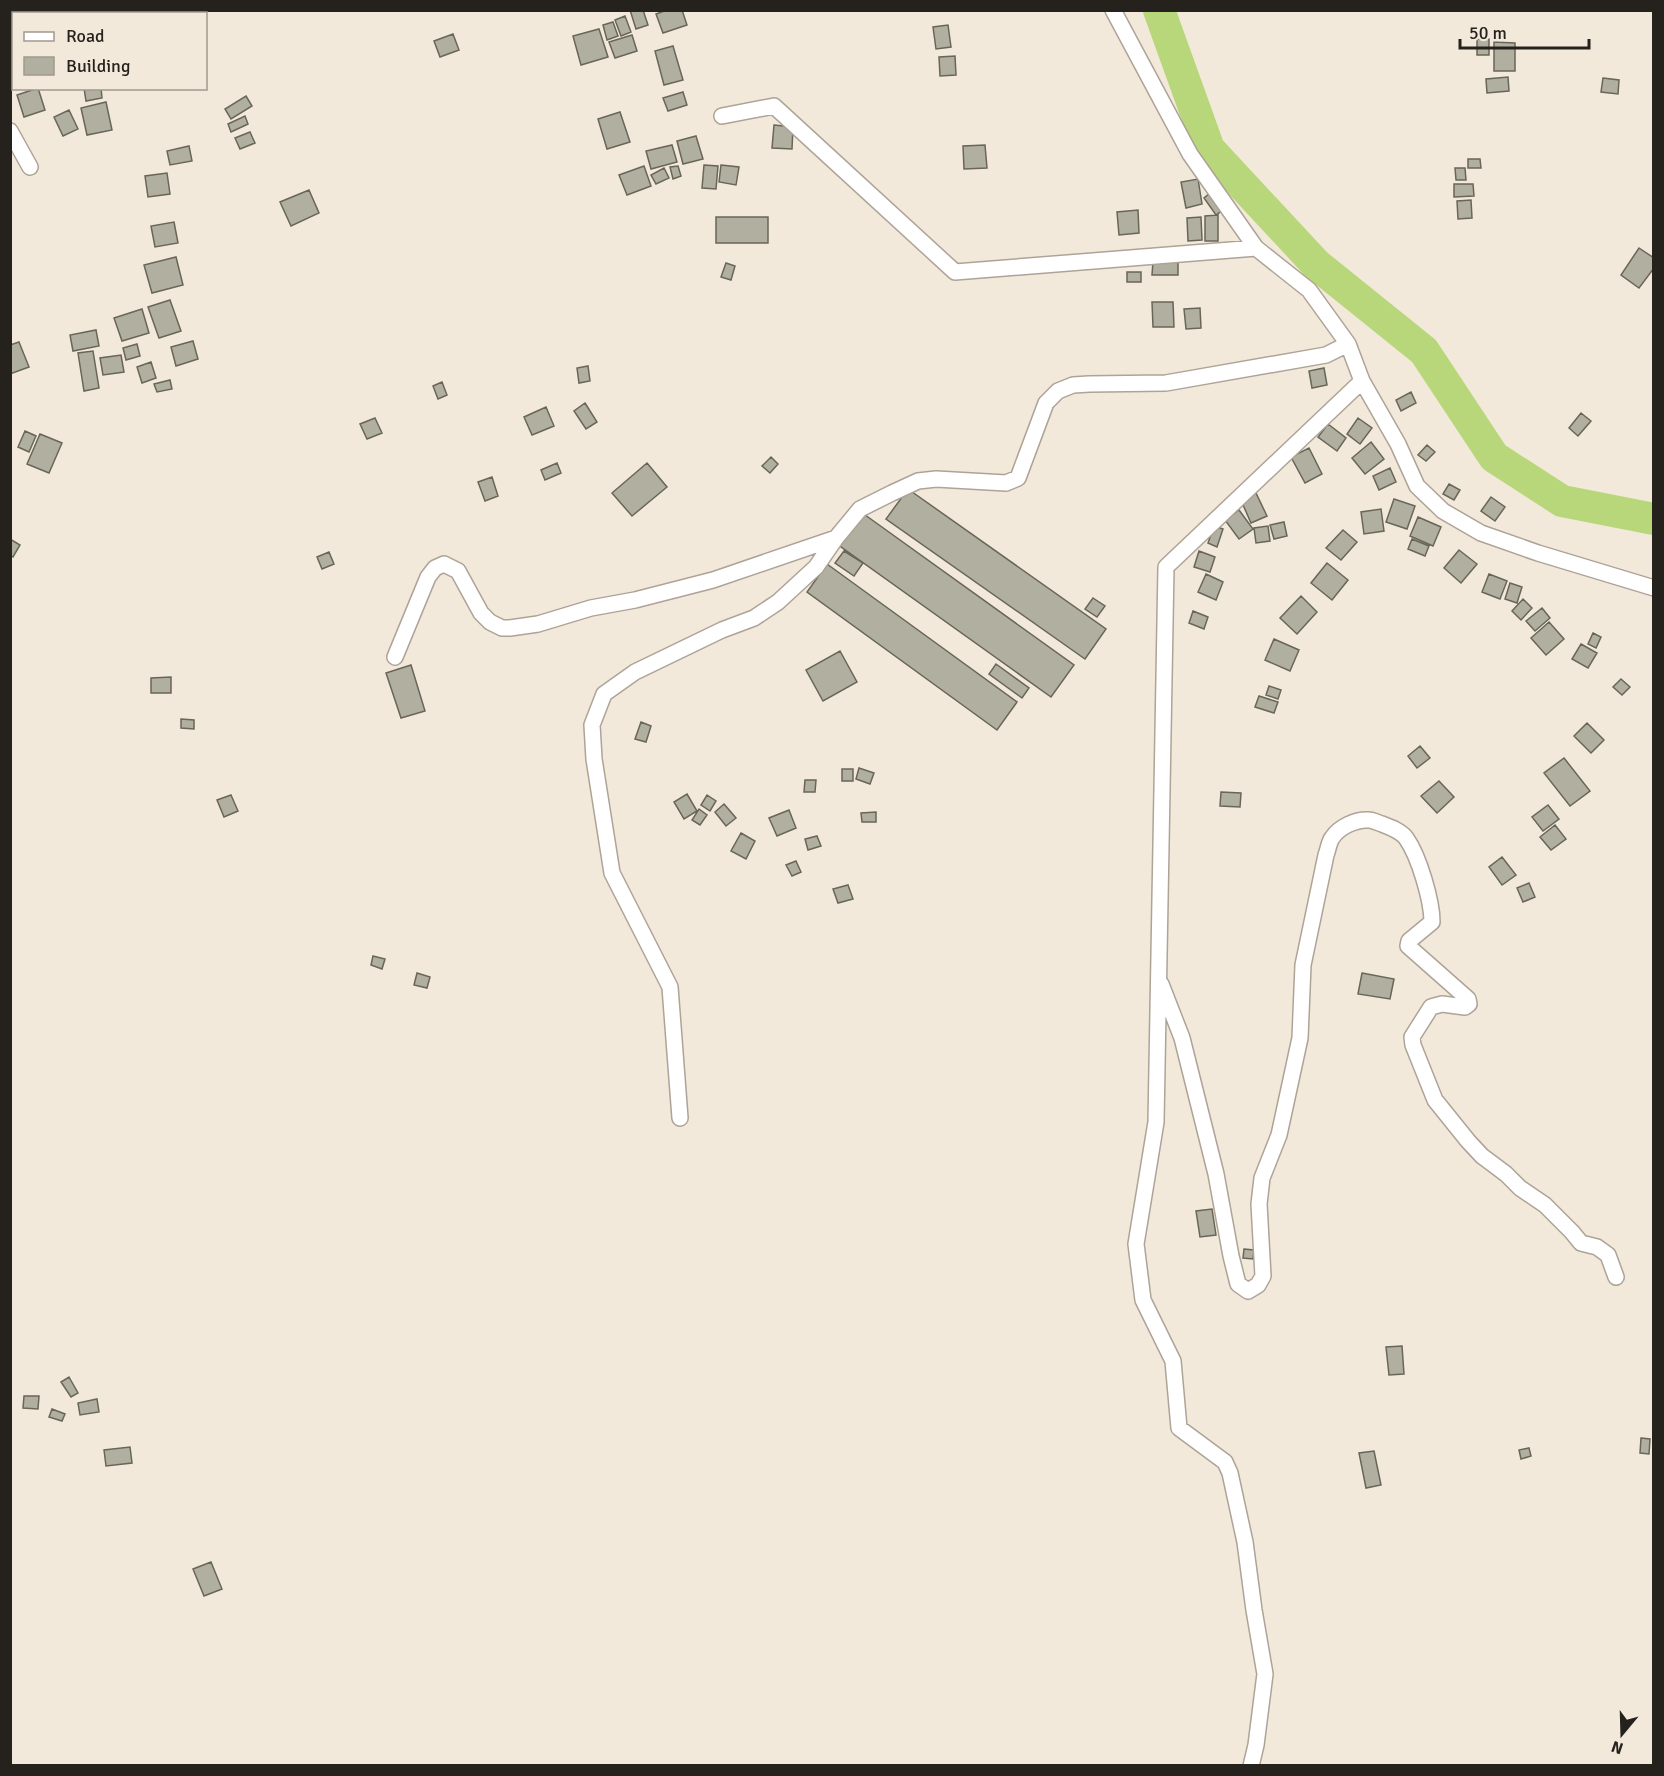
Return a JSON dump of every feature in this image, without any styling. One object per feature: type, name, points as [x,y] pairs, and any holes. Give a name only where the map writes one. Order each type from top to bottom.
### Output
[{"type":"street","points":[[1113,10],[1190,154],[1256,248],[1309,290],[1348,344],[1362,381],[1398,444],[1417,486],[1443,511],[1481,533],[1653,588]]},
{"type":"street","points":[[722,116],[774,106],[955,272],[1256,248]]},
{"type":"street","points":[[10,131],[30,167]]},
{"type":"street","points":[[680,1118],[670,987],[612,873],[594,759],[592,725],[604,694],[635,672],[722,630],[754,618],[778,602],[816,567],[860,509],[918,482],[936,479],[1006,483],[1018,478],[1046,403],[1058,391],[1073,385],[1166,383],[1326,355],[1348,344]]},
{"type":"street","points":[[1251,1766],[1265,1674],[1245,1542],[1230,1473],[1225,1462],[1179,1428],[1173,1361],[1143,1300],[1136,1244],[1156,1122],[1166,567],[1362,381]]},
{"type":"street","points":[[395,657],[428,577],[435,568],[444,564],[458,571],[481,613],[490,622],[502,628],[510,628],[538,624],[591,608],[635,600],[713,580],[836,538]]},
{"type":"street","points":[[1157,975],[1182,1038],[1216,1174],[1238,1284],[1248,1291],[1258,1285],[1263,1276],[1259,1204],[1262,1178],[1280,1135],[1300,1038],[1303,965],[1326,855],[1332,838],[1341,828],[1355,822],[1369,820],[1390,827],[1405,836],[1425,882],[1432,912],[1432,922],[1408,941],[1408,946],[1468,999],[1469,1004],[1465,1007],[1442,1004],[1431,1007],[1412,1037],[1413,1045],[1435,1100],[1482,1156],[1520,1188],[1545,1205],[1581,1243],[1597,1247],[1608,1255],[1616,1277]]},
{"type":"building","points":[[630,10],[643,10],[648,25],[636,29]]},
{"type":"building","points":[[667,10],[682,10],[687,25],[663,33],[656,14]]},
{"type":"building","points":[[625,16],[631,32],[621,36],[615,20]]},
{"type":"building","points":[[613,22],[618,36],[607,40],[603,25]]},
{"type":"building","points":[[948,25],[951,47],[936,49],[933,27]]},
{"type":"building","points":[[599,29],[608,57],[581,65],[573,36]]},
{"type":"building","points":[[453,34],[459,50],[440,57],[434,41]]},
{"type":"building","points":[[632,35],[637,51],[615,58],[609,42]]},
{"type":"building","points":[[1477,39],[1489,39],[1489,55],[1477,55]]},
{"type":"building","points":[[1494,42],[1515,43],[1515,71],[1494,71]]},
{"type":"building","points":[[673,46],[683,80],[664,85],[655,51]]},
{"type":"building","points":[[955,56],[956,75],[940,76],[939,57]]},
{"type":"building","points":[[1508,77],[1509,91],[1487,93],[1486,79]]},
{"type":"building","points":[[1603,78],[1619,80],[1618,94],[1601,92]]},
{"type":"building","points":[[39,90],[45,110],[24,117],[17,95]]},
{"type":"building","points":[[84,90],[101,90],[102,98],[86,101]]},
{"type":"building","points":[[683,92],[687,105],[668,111],[663,98]]},
{"type":"building","points":[[246,96],[252,106],[231,119],[225,109]]},
{"type":"building","points":[[106,102],[112,130],[87,135],[81,108]]},
{"type":"building","points":[[69,110],[78,129],[63,136],[54,117]]},
{"type":"building","points":[[620,112],[630,142],[607,149],[598,119]]},
{"type":"building","points":[[245,116],[248,124],[231,132],[228,124]]},
{"type":"building","points":[[774,125],[793,127],[792,149],[772,148]]},
{"type":"building","points":[[250,132],[255,143],[240,149],[235,138]]},
{"type":"building","points":[[696,136],[703,159],[683,164],[677,141]]},
{"type":"building","points":[[672,145],[677,162],[651,169],[646,151]]},
{"type":"building","points":[[985,145],[987,168],[964,169],[963,146]]},
{"type":"building","points":[[189,146],[192,161],[170,165],[167,151]]},
{"type":"building","points":[[1468,159],[1480,159],[1481,168],[1468,168]]},
{"type":"building","points":[[704,165],[718,166],[716,189],[702,188]]},
{"type":"building","points":[[721,165],[739,167],[736,185],[719,182]]},
{"type":"building","points":[[644,166],[651,186],[627,195],[619,175]]},
{"type":"building","points":[[678,166],[681,176],[673,179],[670,167]]},
{"type":"building","points":[[664,168],[669,178],[656,184],[651,175]]},
{"type":"building","points":[[1455,168],[1465,168],[1466,180],[1456,180]]},
{"type":"building","points":[[167,173],[170,194],[148,197],[145,176]]},
{"type":"building","points":[[1198,179],[1202,204],[1186,208],[1181,182]]},
{"type":"building","points":[[1454,184],[1473,184],[1474,196],[1454,197]]},
{"type":"building","points":[[309,190],[319,213],[291,226],[280,202]]},
{"type":"building","points":[[1210,193],[1223,210],[1216,215],[1204,198]]},
{"type":"building","points":[[1471,200],[1472,218],[1458,219],[1457,201]]},
{"type":"building","points":[[1138,210],[1139,233],[1119,235],[1117,212]]},
{"type":"building","points":[[1218,215],[1218,241],[1205,241],[1205,216]]},
{"type":"building","points":[[716,217],[768,217],[768,243],[716,243]]},
{"type":"building","points":[[1201,217],[1202,240],[1188,241],[1187,218]]},
{"type":"building","points":[[174,222],[178,243],[155,247],[151,226]]},
{"type":"building","points":[[1639,248],[1654,258],[1654,268],[1639,288],[1621,275]]},
{"type":"building","points":[[176,257],[183,285],[152,293],[144,265]]},
{"type":"building","points":[[1153,261],[1178,262],[1178,275],[1152,275]]},
{"type":"building","points":[[726,263],[735,266],[731,280],[721,277]]},
{"type":"building","points":[[1127,272],[1141,272],[1141,282],[1127,282]]},
{"type":"building","points":[[170,300],[181,331],[159,338],[148,307]]},
{"type":"building","points":[[1152,302],[1173,302],[1174,327],[1153,327]]},
{"type":"building","points":[[1200,308],[1201,328],[1186,329],[1184,309]]},
{"type":"building","points":[[142,309],[149,333],[122,341],[114,318]]},
{"type":"building","points":[[96,330],[99,346],[73,351],[70,335]]},
{"type":"building","points":[[193,341],[198,359],[176,366],[171,347]]},
{"type":"building","points":[[19,342],[29,367],[10,374],[10,345]]},
{"type":"building","points":[[137,344],[140,356],[126,360],[123,348]]},
{"type":"building","points":[[93,351],[99,388],[84,391],[78,353]]},
{"type":"building","points":[[121,355],[124,372],[103,375],[100,358]]},
{"type":"building","points":[[151,362],[156,378],[142,383],[137,367]]},
{"type":"building","points":[[588,366],[590,381],[579,383],[577,368]]},
{"type":"building","points":[[1324,368],[1327,385],[1312,388],[1309,371]]},
{"type":"building","points":[[170,380],[172,389],[157,392],[154,384]]},
{"type":"building","points":[[442,382],[447,395],[438,399],[433,386]]},
{"type":"building","points":[[1411,392],[1416,403],[1401,411],[1396,400]]},
{"type":"building","points":[[585,403],[597,422],[586,429],[574,411]]},
{"type":"building","points":[[546,407],[554,426],[532,435],[524,417]]},
{"type":"building","points":[[1581,413],[1591,421],[1578,436],[1569,428]]},
{"type":"building","points":[[375,418],[382,433],[367,439],[360,424]]},
{"type":"building","points":[[1358,418],[1372,428],[1360,444],[1347,434]]},
{"type":"building","points":[[1328,424],[1346,438],[1337,451],[1318,437]]},
{"type":"building","points":[[25,431],[36,436],[29,452],[18,447]]},
{"type":"building","points":[[40,434],[62,443],[49,473],[27,464]]},
{"type":"building","points":[[1371,442],[1384,459],[1365,474],[1352,458]]},
{"type":"building","points":[[1427,445],[1435,452],[1426,461],[1418,455]]},
{"type":"building","points":[[1309,448],[1322,474],[1305,483],[1291,457]]},
{"type":"building","points":[[771,457],[778,464],[770,473],[762,466]]},
{"type":"building","points":[[557,463],[561,473],[545,480],[541,470]]},
{"type":"building","points":[[647,463],[667,487],[632,516],[612,493]]},
{"type":"building","points":[[1390,468],[1396,482],[1379,490],[1373,476]]},
{"type":"building","points":[[492,477],[498,496],[485,501],[478,482]]},
{"type":"building","points":[[1449,484],[1460,490],[1454,500],[1443,494]]},
{"type":"building","points":[[908,489],[1106,629],[1085,659],[886,519]]},
{"type":"building","points":[[1255,491],[1267,516],[1251,523],[1240,498]]},
{"type":"building","points":[[1491,497],[1505,507],[1495,521],[1481,511]]},
{"type":"building","points":[[1394,499],[1415,506],[1407,529],[1386,522]]},
{"type":"building","points":[[1381,509],[1384,531],[1364,534],[1361,512]]},
{"type":"building","points":[[1239,510],[1253,529],[1239,539],[1225,520]]},
{"type":"building","points":[[861,512],[1074,665],[1051,697],[837,544]]},
{"type":"building","points":[[1418,517],[1441,527],[1433,546],[1410,536]]},
{"type":"building","points":[[1284,522],[1287,536],[1274,539],[1270,525]]},
{"type":"building","points":[[1214,526],[1223,529],[1217,547],[1208,543]]},
{"type":"building","points":[[1268,526],[1270,541],[1256,543],[1254,528]]},
{"type":"building","points":[[1343,530],[1357,542],[1341,560],[1326,548]]},
{"type":"building","points":[[10,539],[20,545],[13,557],[10,555]]},
{"type":"building","points":[[1412,539],[1429,546],[1425,556],[1408,549]]},
{"type":"building","points":[[1459,550],[1477,564],[1461,583],[1444,568]]},
{"type":"building","points":[[844,551],[863,563],[854,576],[835,563]]},
{"type":"building","points":[[1199,551],[1215,557],[1210,572],[1194,567]]},
{"type":"building","points":[[329,552],[334,564],[322,569],[317,557]]},
{"type":"building","points":[[1327,563],[1348,580],[1332,600],[1311,583]]},
{"type":"building","points":[[827,564],[1017,702],[997,730],[807,592]]},
{"type":"building","points":[[1206,574],[1223,582],[1216,600],[1198,592]]},
{"type":"building","points":[[1489,574],[1507,581],[1500,599],[1482,592]]},
{"type":"building","points":[[1510,583],[1522,587],[1517,603],[1505,599]]},
{"type":"building","points":[[1301,596],[1317,612],[1297,634],[1280,618]]},
{"type":"building","points":[[1093,598],[1105,606],[1097,617],[1085,609]]},
{"type":"building","points":[[1523,599],[1532,608],[1521,620],[1512,611]]},
{"type":"building","points":[[1542,608],[1550,618],[1535,631],[1526,621]]},
{"type":"building","points":[[1193,611],[1208,617],[1204,629],[1189,623]]},
{"type":"building","points":[[1549,622],[1564,639],[1546,655],[1531,638]]},
{"type":"building","points":[[1593,633],[1601,637],[1596,648],[1588,644]]},
{"type":"building","points":[[1274,639],[1299,650],[1290,671],[1265,660]]},
{"type":"building","points":[[1581,644],[1597,653],[1588,668],[1572,659]]},
{"type":"building","points":[[840,651],[857,682],[823,701],[806,670]]},
{"type":"building","points":[[996,664],[1029,688],[1022,698],[989,674]]},
{"type":"building","points":[[411,665],[425,711],[401,718],[386,673]]},
{"type":"building","points":[[171,677],[171,693],[151,693],[151,678]]},
{"type":"building","points":[[1621,679],[1630,687],[1622,695],[1613,687]]},
{"type":"building","points":[[1269,686],[1281,690],[1278,699],[1266,695]]},
{"type":"building","points":[[1259,696],[1278,702],[1274,713],[1255,707]]},
{"type":"building","points":[[181,719],[194,720],[194,729],[181,728]]},
{"type":"building","points":[[641,722],[651,726],[646,742],[635,739]]},
{"type":"building","points":[[1587,723],[1604,740],[1591,753],[1574,736]]},
{"type":"building","points":[[1420,746],[1430,758],[1417,768],[1408,756]]},
{"type":"building","points":[[1564,758],[1590,791],[1570,806],[1544,773]]},
{"type":"building","points":[[859,768],[874,773],[870,784],[856,779]]},
{"type":"building","points":[[842,769],[853,769],[853,781],[842,781]]},
{"type":"building","points":[[805,780],[816,780],[815,792],[804,792]]},
{"type":"building","points":[[1439,781],[1454,797],[1437,813],[1421,796]]},
{"type":"building","points":[[1221,792],[1241,793],[1240,807],[1220,806]]},
{"type":"building","points":[[687,794],[697,811],[684,819],[674,802]]},
{"type":"building","points":[[231,795],[238,811],[224,817],[217,800]]},
{"type":"building","points":[[707,795],[716,801],[710,811],[701,805]]},
{"type":"building","points":[[724,804],[736,818],[726,826],[715,812]]},
{"type":"building","points":[[1548,805],[1559,819],[1543,831],[1532,817]]},
{"type":"building","points":[[699,809],[707,815],[700,825],[692,820]]},
{"type":"building","points":[[789,810],[796,828],[777,836],[769,818]]},
{"type":"building","points":[[876,812],[876,822],[862,822],[861,813]]},
{"type":"building","points":[[1555,825],[1566,839],[1551,850],[1540,837]]},
{"type":"building","points":[[741,833],[755,841],[746,859],[731,851]]},
{"type":"building","points":[[817,836],[821,846],[808,850],[805,839]]},
{"type":"building","points":[[1502,857],[1516,875],[1502,885],[1489,867]]},
{"type":"building","points":[[796,861],[801,872],[792,876],[786,865]]},
{"type":"building","points":[[1529,883],[1535,897],[1523,902],[1517,888]]},
{"type":"building","points":[[848,885],[853,899],[838,903],[833,889]]},
{"type":"building","points":[[373,956],[385,959],[382,969],[371,965]]},
{"type":"building","points":[[417,973],[430,977],[427,988],[414,985]]},
{"type":"building","points":[[1362,973],[1394,979],[1390,999],[1358,994]]},
{"type":"building","points":[[1212,1209],[1216,1235],[1200,1237],[1196,1211]]},
{"type":"building","points":[[1244,1249],[1254,1250],[1253,1259],[1243,1258]]},
{"type":"building","points":[[1402,1346],[1404,1374],[1389,1375],[1386,1347]]},
{"type":"building","points":[[69,1377],[78,1393],[71,1397],[61,1382]]},
{"type":"building","points":[[24,1396],[39,1396],[38,1409],[23,1408]]},
{"type":"building","points":[[97,1399],[99,1412],[80,1415],[78,1403]]},
{"type":"building","points":[[52,1409],[65,1414],[62,1421],[49,1417]]},
{"type":"building","points":[[1641,1438],[1650,1439],[1649,1454],[1640,1453]]},
{"type":"building","points":[[130,1447],[132,1463],[106,1466],[104,1450]]},
{"type":"building","points":[[1529,1448],[1531,1456],[1521,1459],[1519,1450]]},
{"type":"building","points":[[1374,1451],[1381,1485],[1366,1488],[1359,1453]]},
{"type":"building","points":[[211,1562],[222,1589],[204,1596],[193,1569]]},
{"type":"waterway","points":[[1159,10],[1209,149],[1316,264],[1424,351],[1494,457],[1562,501],[1654,519]]}]
